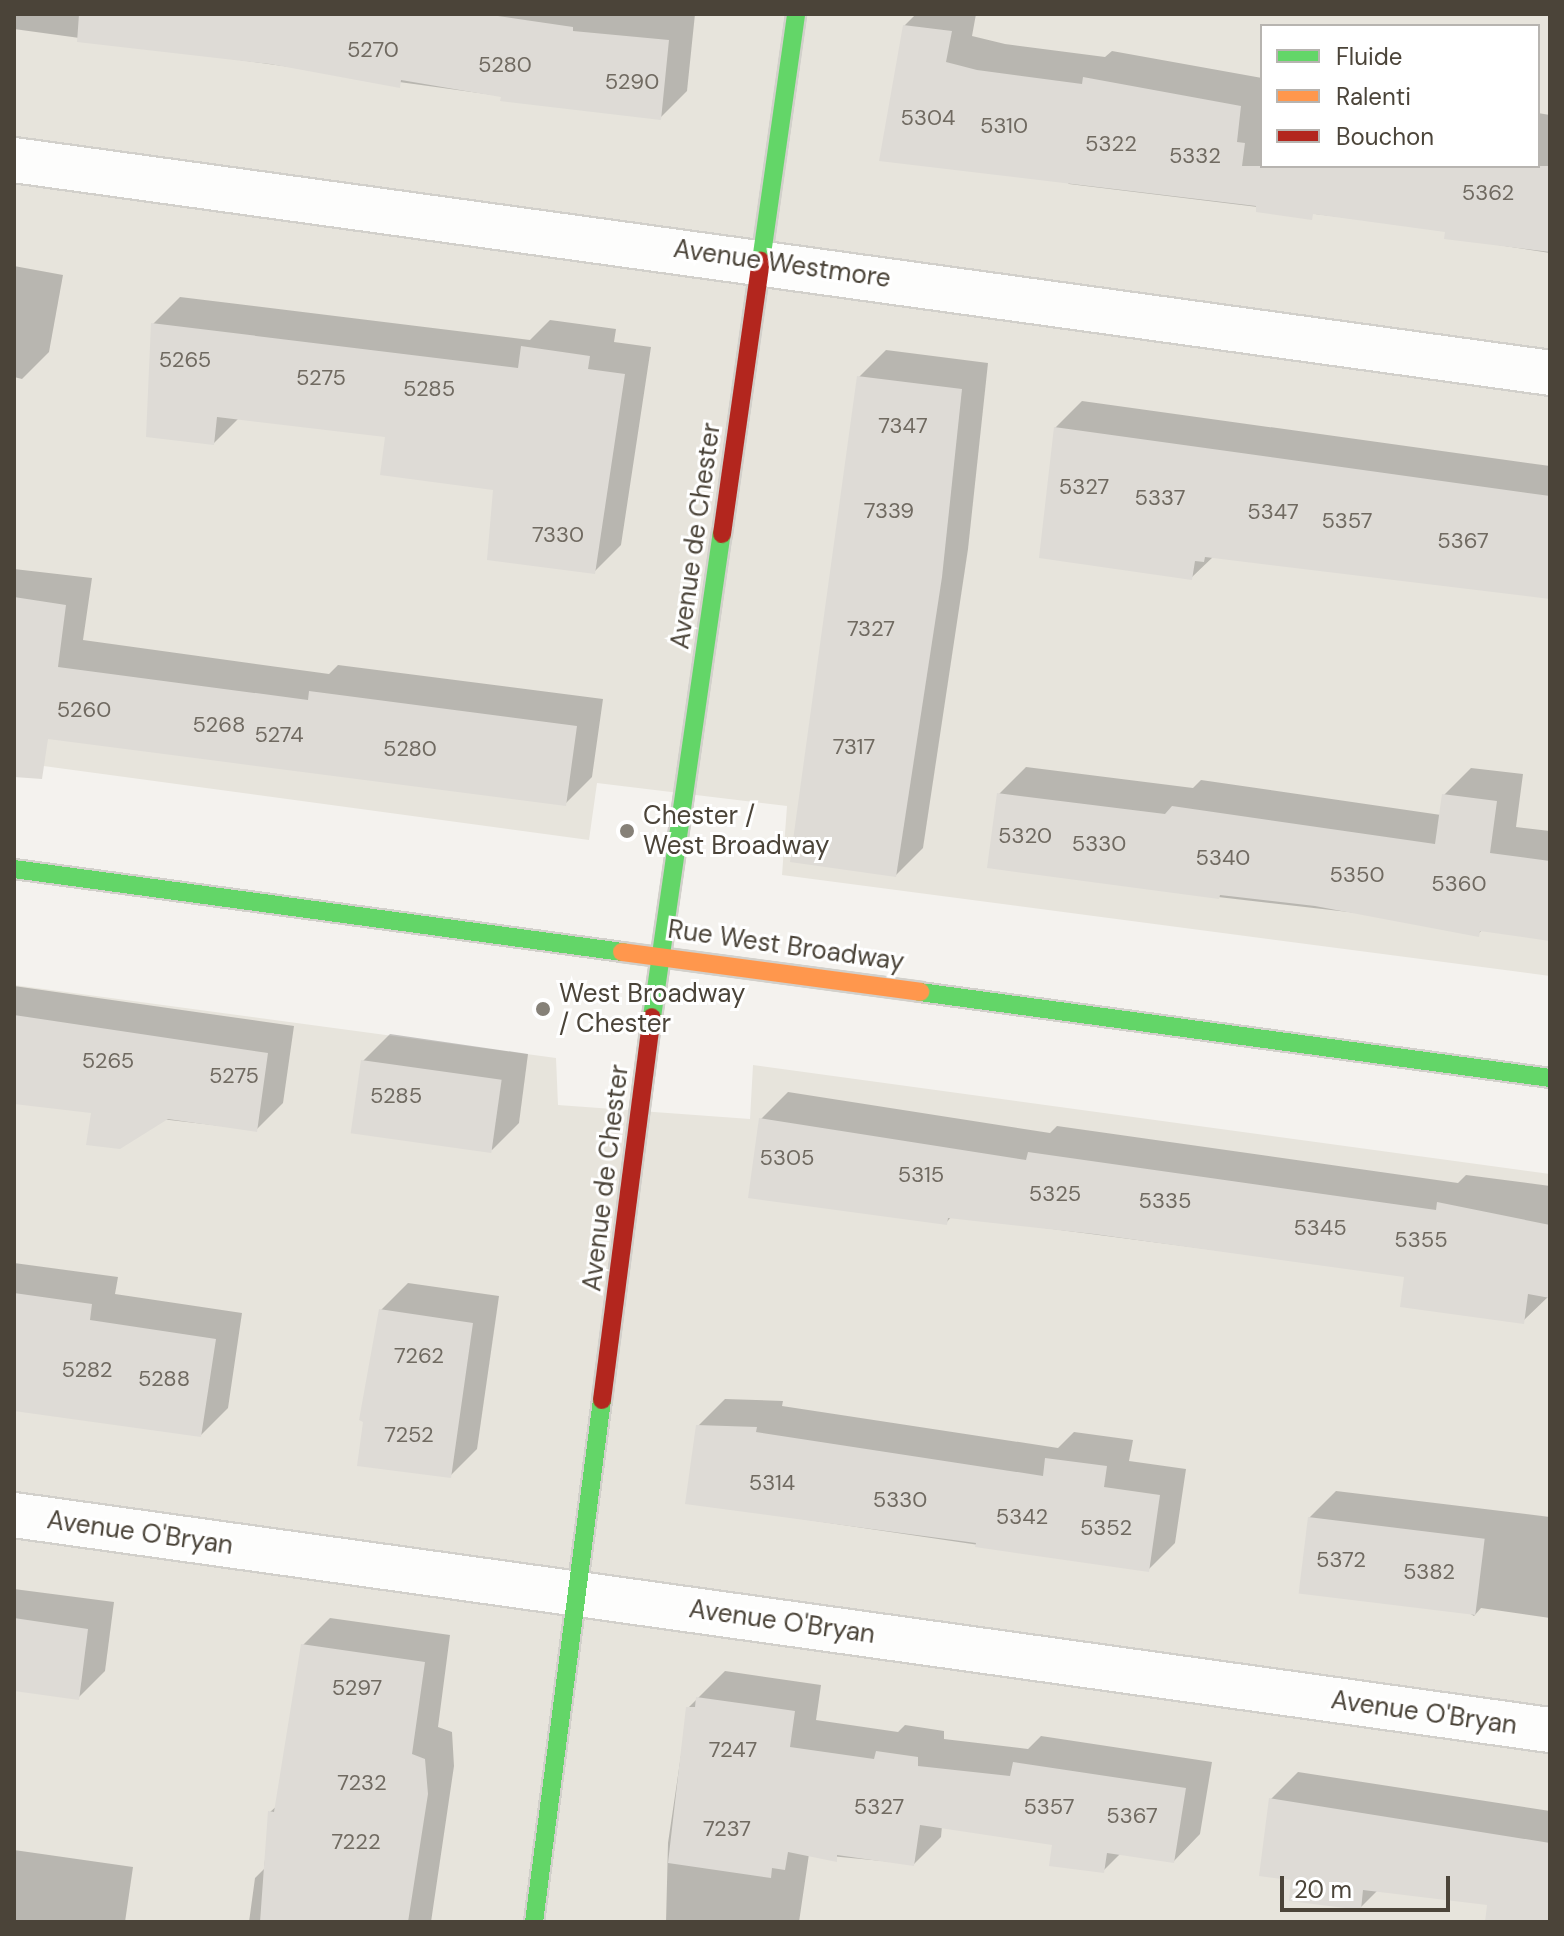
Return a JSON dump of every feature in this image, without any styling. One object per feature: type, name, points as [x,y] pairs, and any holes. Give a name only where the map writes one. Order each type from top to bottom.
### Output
[{"type":"street","name":"Avenue de Chester","points":[[534,1922],[662,955],[796,14]]},
{"type":"street","name":"Avenue Westmore","points":[[14,160],[761,261],[1550,373]]},
{"type":"street","name":"Rue West Broadway","points":[[14,869],[1550,1078]]},
{"type":"street","name":"Avenue O'Bryan","points":[[14,1515],[1550,1730]]},
{"type":"shaded area","points":[[14,14],[1550,14],[1550,976],[782,875],[787,806],[597,783],[589,840],[14,762]]},
{"type":"shaded area","points":[[14,985],[556,1058],[558,1105],[750,1119],[753,1065],[1550,1174],[1550,1922],[14,1922]]},
{"type":"building","points":[[79,14],[484,14],[573,27],[573,31],[669,40],[661,120],[500,101],[501,97],[401,80],[400,88],[270,64],[77,42]]},
{"type":"building","points":[[903,25],[952,31],[946,62],[977,70],[1082,84],[1083,77],[1241,106],[1237,142],[1245,143],[1242,166],[1550,166],[1550,252],[1444,239],[1445,232],[1313,214],[1312,220],[1256,212],[1256,206],[879,161]]},
{"type":"building","points":[[151,323],[518,368],[521,346],[590,356],[588,369],[625,374],[595,574],[487,560],[493,490],[380,475],[385,437],[217,417],[214,445],[146,437]]},
{"type":"building","points":[[857,376],[962,389],[942,577],[896,877],[790,862]]},
{"type":"building","points":[[1054,427],[1550,496],[1550,599],[1205,557],[1204,562],[1195,561],[1192,580],[1039,558]]},
{"type":"building","points":[[14,597],[66,605],[58,667],[308,700],[309,691],[577,726],[566,806],[48,739],[42,779],[14,777]]},
{"type":"building","points":[[997,793],[1165,814],[1172,806],[1435,844],[1442,794],[1497,801],[1490,853],[1550,861],[1550,941],[1480,931],[1479,937],[1315,906],[1220,895],[1219,899],[987,868]]},
{"type":"building","points":[[14,1015],[268,1053],[257,1132],[168,1119],[120,1149],[86,1145],[91,1113],[14,1104]]},
{"type":"building","points":[[361,1060],[502,1080],[491,1153],[351,1133]]},
{"type":"building","points":[[759,1118],[1026,1160],[1028,1152],[1436,1210],[1437,1202],[1550,1225],[1550,1298],[1528,1294],[1524,1324],[1400,1307],[1404,1277],[1094,1234],[948,1218],[947,1225],[748,1198]]},
{"type":"building","points":[[14,1293],[92,1304],[90,1320],[216,1339],[201,1437],[14,1411]]},
{"type":"building","points":[[379,1309],[473,1323],[451,1478],[357,1466],[363,1422],[359,1420]]},
{"type":"building","points":[[696,1425],[757,1427],[756,1432],[1043,1476],[1045,1458],[1107,1466],[1104,1487],[1160,1495],[1149,1572],[975,1547],[976,1543],[685,1504]]},
{"type":"building","points":[[1308,1517],[1485,1539],[1475,1615],[1299,1593]]},
{"type":"building","points":[[14,1618],[88,1629],[79,1700],[14,1691]]},
{"type":"building","points":[[301,1644],[425,1662],[412,1754],[425,1759],[428,1794],[408,1922],[260,1922],[268,1811],[274,1812]]},
{"type":"building","points":[[696,1697],[795,1711],[790,1747],[874,1759],[876,1751],[918,1757],[918,1766],[1010,1776],[1013,1762],[1186,1788],[1174,1863],[1107,1853],[1104,1873],[1049,1866],[1052,1845],[920,1825],[914,1866],[837,1855],[837,1862],[788,1852],[785,1870],[772,1868],[771,1878],[668,1863],[686,1707],[695,1707]]},
{"type":"building","points":[[1269,1798],[1550,1843],[1550,1922],[1485,1922],[1487,1905],[1363,1890],[1361,1910],[1289,1901],[1291,1880],[1259,1876]]},
{"type":"traffic: fast","points":[[761,261],[796,14]]},
{"type":"traffic: fast","points":[[652,1017],[722,534]]},
{"type":"traffic: fast","points":[[14,869],[622,952]]},
{"type":"traffic: fast","points":[[920,992],[1550,1078]]},
{"type":"traffic: fast","points":[[534,1922],[602,1400]]},
{"type":"traffic: slow","points":[[622,952],[920,992]]},
{"type":"traffic: jam","points":[[722,534],[761,261]]},
{"type":"traffic: jam","points":[[602,1400],[652,1017]]},
{"type":"place","name":"Chester / West Broadway","points":[[627,831]]},
{"type":"place","name":"West Broadway / Chester","points":[[543,1009]]}]
